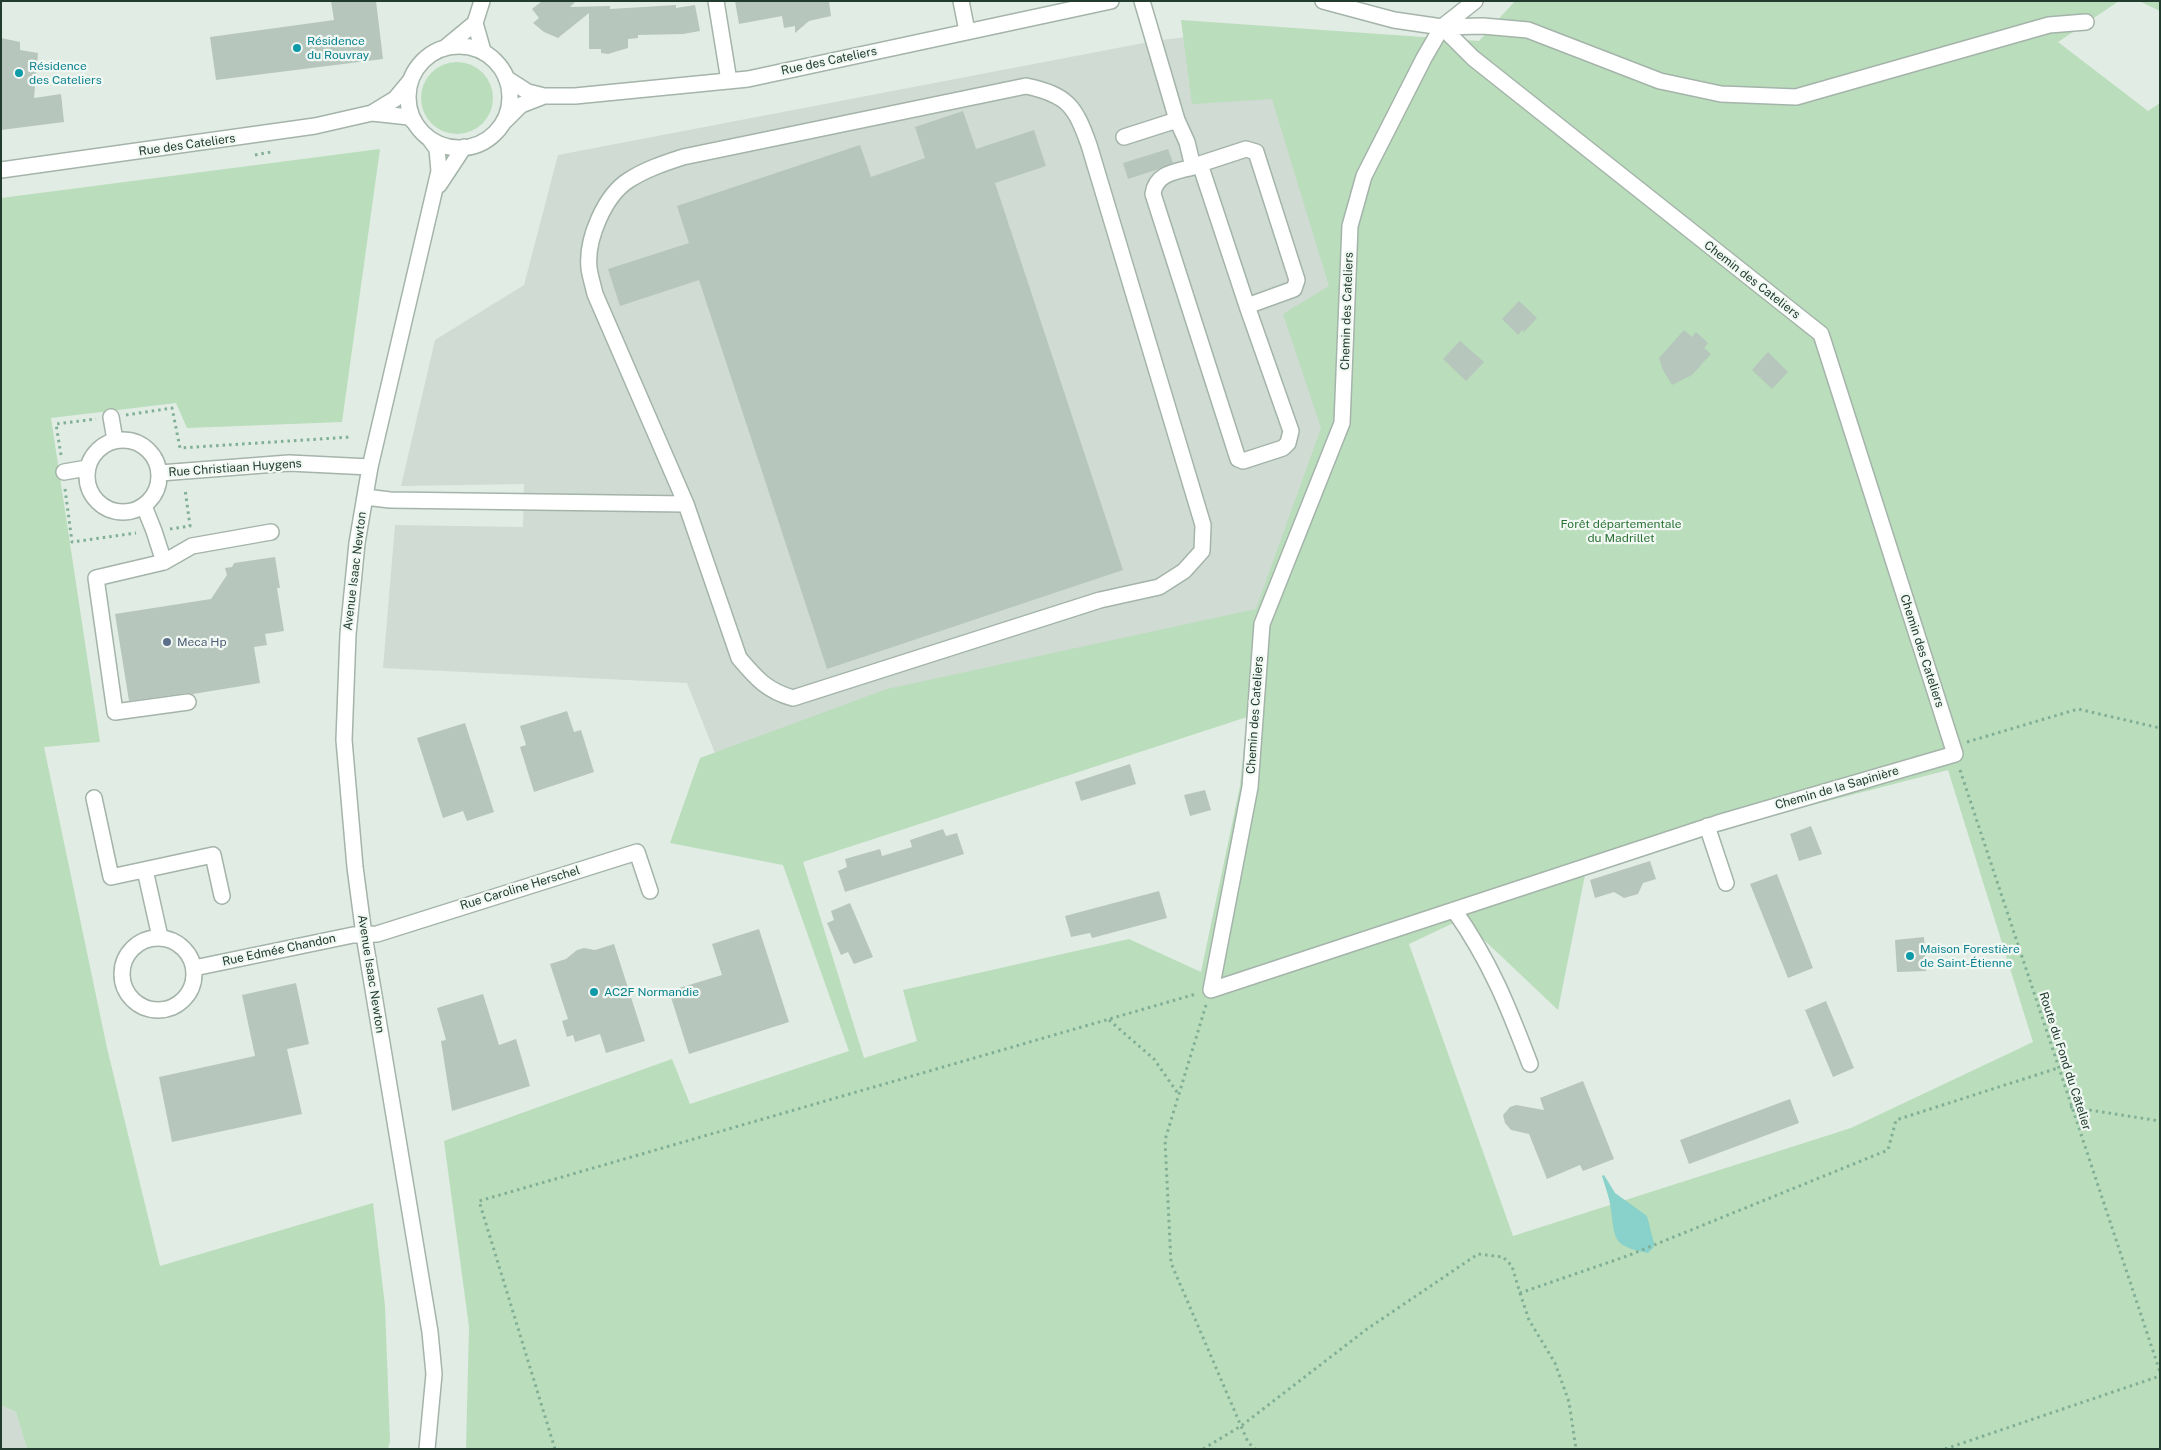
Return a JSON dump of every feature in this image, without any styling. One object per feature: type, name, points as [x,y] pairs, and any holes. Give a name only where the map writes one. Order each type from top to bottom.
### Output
[{"type":"street","points":[[482,1],[475,23],[482,51]]},
{"type":"street","points":[[716,1],[730,81]]},
{"type":"street","points":[[960,1],[967,31]]},
{"type":"street","name":"Rue des Cateliers","points":[[506,78],[528,92],[544,96],[574,96],[748,79],[1111,1]]},
{"type":"street","points":[[1142,1],[1177,120],[1197,165],[1291,432],[1288,443],[1283,448],[1243,461],[1238,459],[1152,194],[1154,186],[1163,176],[1197,165],[1246,148],[1256,152],[1298,280],[1294,289],[1247,306]]},
{"type":"street","points":[[1323,1],[1394,20],[1442,27],[1483,26],[1528,30],[1660,81],[1721,94],[1796,97],[2049,25],[2086,22]]},
{"type":"street","points":[[1442,27],[1475,1]]},
{"type":"street","points":[[446,47],[475,23]]},
{"type":"street","name":"Chemin des Cateliers","points":[[1210,990],[1250,787],[1262,624],[1342,422],[1350,226],[1364,176],[1424,58],[1442,27],[1473,58],[1821,334],[1958,749]]},
{"type":"street","points":[[459,45],[482,51],[497,62],[506,78],[510,102],[502,124],[492,136],[479,144],[464,148],[439,144],[429,138],[416,124],[408,103],[410,81],[424,59],[446,47],[459,45]]},
{"type":"street","name":"Rue des Cateliers","points":[[372,113],[394,99],[410,81]]},
{"type":"street","points":[[1026,86],[1048,90],[1068,102],[1080,118],[1089,145],[1203,524],[1202,552],[1184,571],[1159,587],[1100,600],[793,698],[777,694],[756,677],[739,658],[686,504],[595,294],[589,266],[594,230],[606,203],[628,180],[651,168],[683,157],[1026,86]]},
{"type":"street","name":"Rue des Cateliers","points":[[502,124],[521,105],[544,96]]},
{"type":"street","name":"Rue des Cateliers","points":[[1,170],[315,126],[372,113],[408,117],[416,124]]},
{"type":"street","points":[[1124,137],[1177,120]]},
{"type":"street","name":"Avenue Isaac Newton","points":[[427,1449],[434,1374],[430,1332],[354,867],[344,740],[348,634],[358,543],[370,467],[439,171],[437,149],[429,138]]},
{"type":"street","name":"Avenue Isaac Newton","points":[[436,190],[464,148]]},
{"type":"street","points":[[111,417],[115,440],[97,450],[87,468],[88,487],[92,496],[107,509],[126,513],[144,506],[164,562]]},
{"type":"street","name":"Rue Christiaan Huygens","points":[[115,440],[136,442],[145,447],[157,463],[160,473],[156,492],[144,506]]},
{"type":"street","name":"Rue Christiaan Huygens","points":[[160,473],[290,463],[370,467]]},
{"type":"street","points":[[64,472],[87,468]]},
{"type":"street","name":"Avenue Isaac Newton","points":[[365,497],[390,500],[686,504]]},
{"type":"street","points":[[188,702],[115,712],[96,578],[164,562],[192,546],[272,532]]},
{"type":"street","name":"Chemin de la Sapinière","points":[[1712,824],[1958,749]]},
{"type":"street","points":[[94,798],[111,877],[213,855],[222,896]]},
{"type":"street","points":[[1210,990],[1712,824],[1726,883]]},
{"type":"street","name":"Rue Caroline Herschel","points":[[364,934],[377,934],[637,852],[650,891]]},
{"type":"street","points":[[145,870],[160,937]]},
{"type":"street","points":[[1454,910],[1477,942],[1503,994],[1530,1064]]},
{"type":"street","name":"Rue Edmée Chandon","points":[[194,968],[364,934]]},
{"type":"street","points":[[160,937],[178,944],[186,950],[194,968],[194,979],[191,989],[177,1005],[167,1010],[156,1011],[146,1009],[133,1000],[124,987],[121,977],[125,957],[139,942],[160,937]]},
{"type":"path","points":[[182,471],[190,526],[72,542],[56,424],[172,408],[180,448],[351,437]]},
{"type":"path","points":[[1958,749],[2078,709],[2160,728]]},
{"type":"path","name":"Route du Fond du Câtelier","points":[[1958,749],[2070,1107],[2160,1372]]},
{"type":"path","points":[[554,1449],[479,1201],[1210,990]]},
{"type":"path","points":[[1210,990],[1165,1140],[1171,1263],[1240,1426],[1248,1442],[1255,1449]]},
{"type":"path","points":[[1109,1020],[1154,1059],[1178,1095]]},
{"type":"path","points":[[1520,1293],[1627,1256],[1888,1150],[1896,1120],[2058,1068]]},
{"type":"path","points":[[2070,1107],[2160,1121]]},
{"type":"path","points":[[1203,1449],[1240,1426],[1366,1329],[1478,1254],[1503,1257],[1512,1266],[1529,1320],[1555,1363],[1569,1402],[1576,1449]]},
{"type":"path","points":[[1945,1449],[2160,1376]]},
{"type":"shaded area","points":[[1202,35],[1278,92],[1337,283],[1322,426],[1257,611],[719,763],[687,683],[383,668],[395,525],[523,527],[524,484],[401,486],[435,340],[524,285],[558,155],[1154,41]]},
{"type":"shaded area","points":[[1,1405],[16,1412],[27,1449],[1,1449]]},
{"type":"green space","name":"Forêt départementale du Madrillet","points":[[1515,1],[2119,1],[2058,42],[2148,111],[2160,103],[2160,1449],[466,1449],[469,1327],[444,1141],[672,1059],[690,1104],[849,1051],[783,865],[670,843],[700,758],[887,689],[1256,609],[1321,428],[1283,314],[1329,286],[1272,99],[1192,104],[1181,20],[1479,41]],"holes":[[[1247,717],[1240,786],[1201,972],[1129,939],[903,990],[917,1041],[864,1058],[803,862]],[[1948,770],[2033,1042],[1851,1128],[1513,1236],[1409,944],[1462,919],[1558,1010],[1585,875],[1770,816]]]},
{"type":"green space","points":[[2139,1],[2160,1],[2160,11]]},
{"type":"green space","points":[[457,62],[477,68],[487,78],[493,98],[487,118],[477,128],[457,134],[437,128],[427,118],[421,98],[427,78],[437,68]]},
{"type":"green space","points":[[380,149],[342,422],[187,428],[176,403],[51,418],[100,742],[44,747],[107,1048],[160,1266],[373,1203],[385,1306],[390,1441],[388,1449],[27,1449],[16,1412],[1,1405],[1,198]]},
{"type":"water","points":[[1604,1175],[1615,1193],[1647,1216],[1654,1243],[1653,1248],[1648,1253],[1628,1248],[1618,1241],[1614,1229],[1610,1201],[1602,1176]]},
{"type":"building","name":"Résidence du Rouvray","points":[[331,1],[376,1],[383,59],[216,80],[210,37],[334,20]]},
{"type":"building","points":[[542,1],[576,1],[570,7],[610,6],[610,9],[676,5],[676,8],[695,5],[700,31],[683,34],[638,35],[638,38],[628,39],[628,48],[608,54],[601,53],[601,49],[589,49],[589,13],[558,38],[544,32],[533,23],[539,18],[532,9]]},
{"type":"building","points":[[735,1],[829,1],[831,16],[809,21],[795,33],[795,26],[784,28],[782,16],[739,24]]},
{"type":"building","name":"Résidence des Cateliers","points":[[1,38],[20,42],[20,50],[38,53],[34,98],[61,94],[64,122],[1,130]]},
{"type":"building","points":[[963,111],[976,149],[1034,130],[1046,166],[995,183],[1123,570],[827,669],[699,280],[620,306],[608,269],[689,243],[677,206],[860,145],[871,177],[925,158],[915,127]]},
{"type":"building","points":[[1168,149],[1173,163],[1128,179],[1123,163]]},
{"type":"building","points":[[1519,301],[1537,318],[1524,332],[1522,330],[1518,335],[1502,319]]},
{"type":"building","points":[[1684,330],[1692,337],[1696,332],[1708,343],[1704,348],[1711,354],[1692,375],[1672,385],[1663,370],[1659,358]]},
{"type":"building","points":[[1460,341],[1484,362],[1466,381],[1443,359]]},
{"type":"building","points":[[1768,352],[1788,372],[1772,389],[1752,370]]},
{"type":"building","points":[[275,557],[280,588],[277,588],[284,631],[265,634],[267,645],[254,647],[260,683],[193,694],[187,693],[129,701],[115,614],[211,599],[227,575],[225,568],[232,567],[234,563]]},
{"type":"building","points":[[567,711],[574,732],[581,730],[594,772],[534,792],[520,747],[526,745],[520,726]]},
{"type":"building","points":[[465,723],[494,812],[467,821],[463,811],[443,818],[417,738]]},
{"type":"building","points":[[1130,764],[1136,784],[1081,801],[1075,782]]},
{"type":"building","points":[[1205,790],[1211,810],[1190,816],[1184,795]]},
{"type":"building","points":[[1811,826],[1822,854],[1799,861],[1790,834]]},
{"type":"building","points":[[943,829],[946,836],[957,833],[964,854],[845,892],[838,871],[847,867],[845,859],[880,849],[882,856],[912,847],[910,840]]},
{"type":"building","points":[[1650,861],[1656,879],[1643,883],[1638,894],[1624,898],[1614,892],[1595,898],[1590,880]]},
{"type":"building","points":[[1777,874],[1813,968],[1788,978],[1750,884]]},
{"type":"building","points":[[1159,891],[1167,918],[1092,938],[1090,933],[1071,937],[1065,916]]},
{"type":"building","points":[[850,903],[873,957],[854,964],[848,952],[841,955],[827,923],[834,920],[831,911]]},
{"type":"building","points":[[759,929],[789,1022],[689,1054],[669,991],[722,975],[712,944]]},
{"type":"building","name":"Maison Forestière de Saint-Étienne","points":[[1924,937],[1926,971],[1897,972],[1895,940]]},
{"type":"building","name":"AC2F Normandie","points":[[614,944],[645,1041],[606,1053],[600,1034],[575,1042],[573,1035],[567,1037],[562,1021],[568,1019],[550,964],[566,959],[577,950],[584,948],[595,950]]},
{"type":"building","points":[[296,983],[309,1044],[287,1049],[302,1114],[172,1142],[159,1077],[255,1056],[242,995]]},
{"type":"building","points":[[483,994],[499,1045],[516,1039],[530,1086],[452,1111],[441,1041],[446,1040],[437,1008]]},
{"type":"building","points":[[1826,1001],[1854,1068],[1833,1077],[1805,1010]]},
{"type":"building","points":[[1583,1081],[1614,1159],[1583,1171],[1580,1165],[1547,1179],[1529,1134],[1511,1130],[1505,1123],[1503,1115],[1510,1107],[1516,1105],[1544,1110],[1540,1098]]},
{"type":"building","points":[[1790,1099],[1799,1123],[1689,1164],[1680,1140]]},
{"type":"place","name":"Résidence du Rouvray","points":[[297,48]]},
{"type":"place","name":"Résidence des Cateliers","points":[[19,73]]},
{"type":"place","name":"Meca Hp","points":[[167,642]]},
{"type":"place","name":"Maison Forestière de Saint-Étienne","points":[[1910,956]]},
{"type":"place","name":"AC2F Normandie","points":[[594,992]]}]
